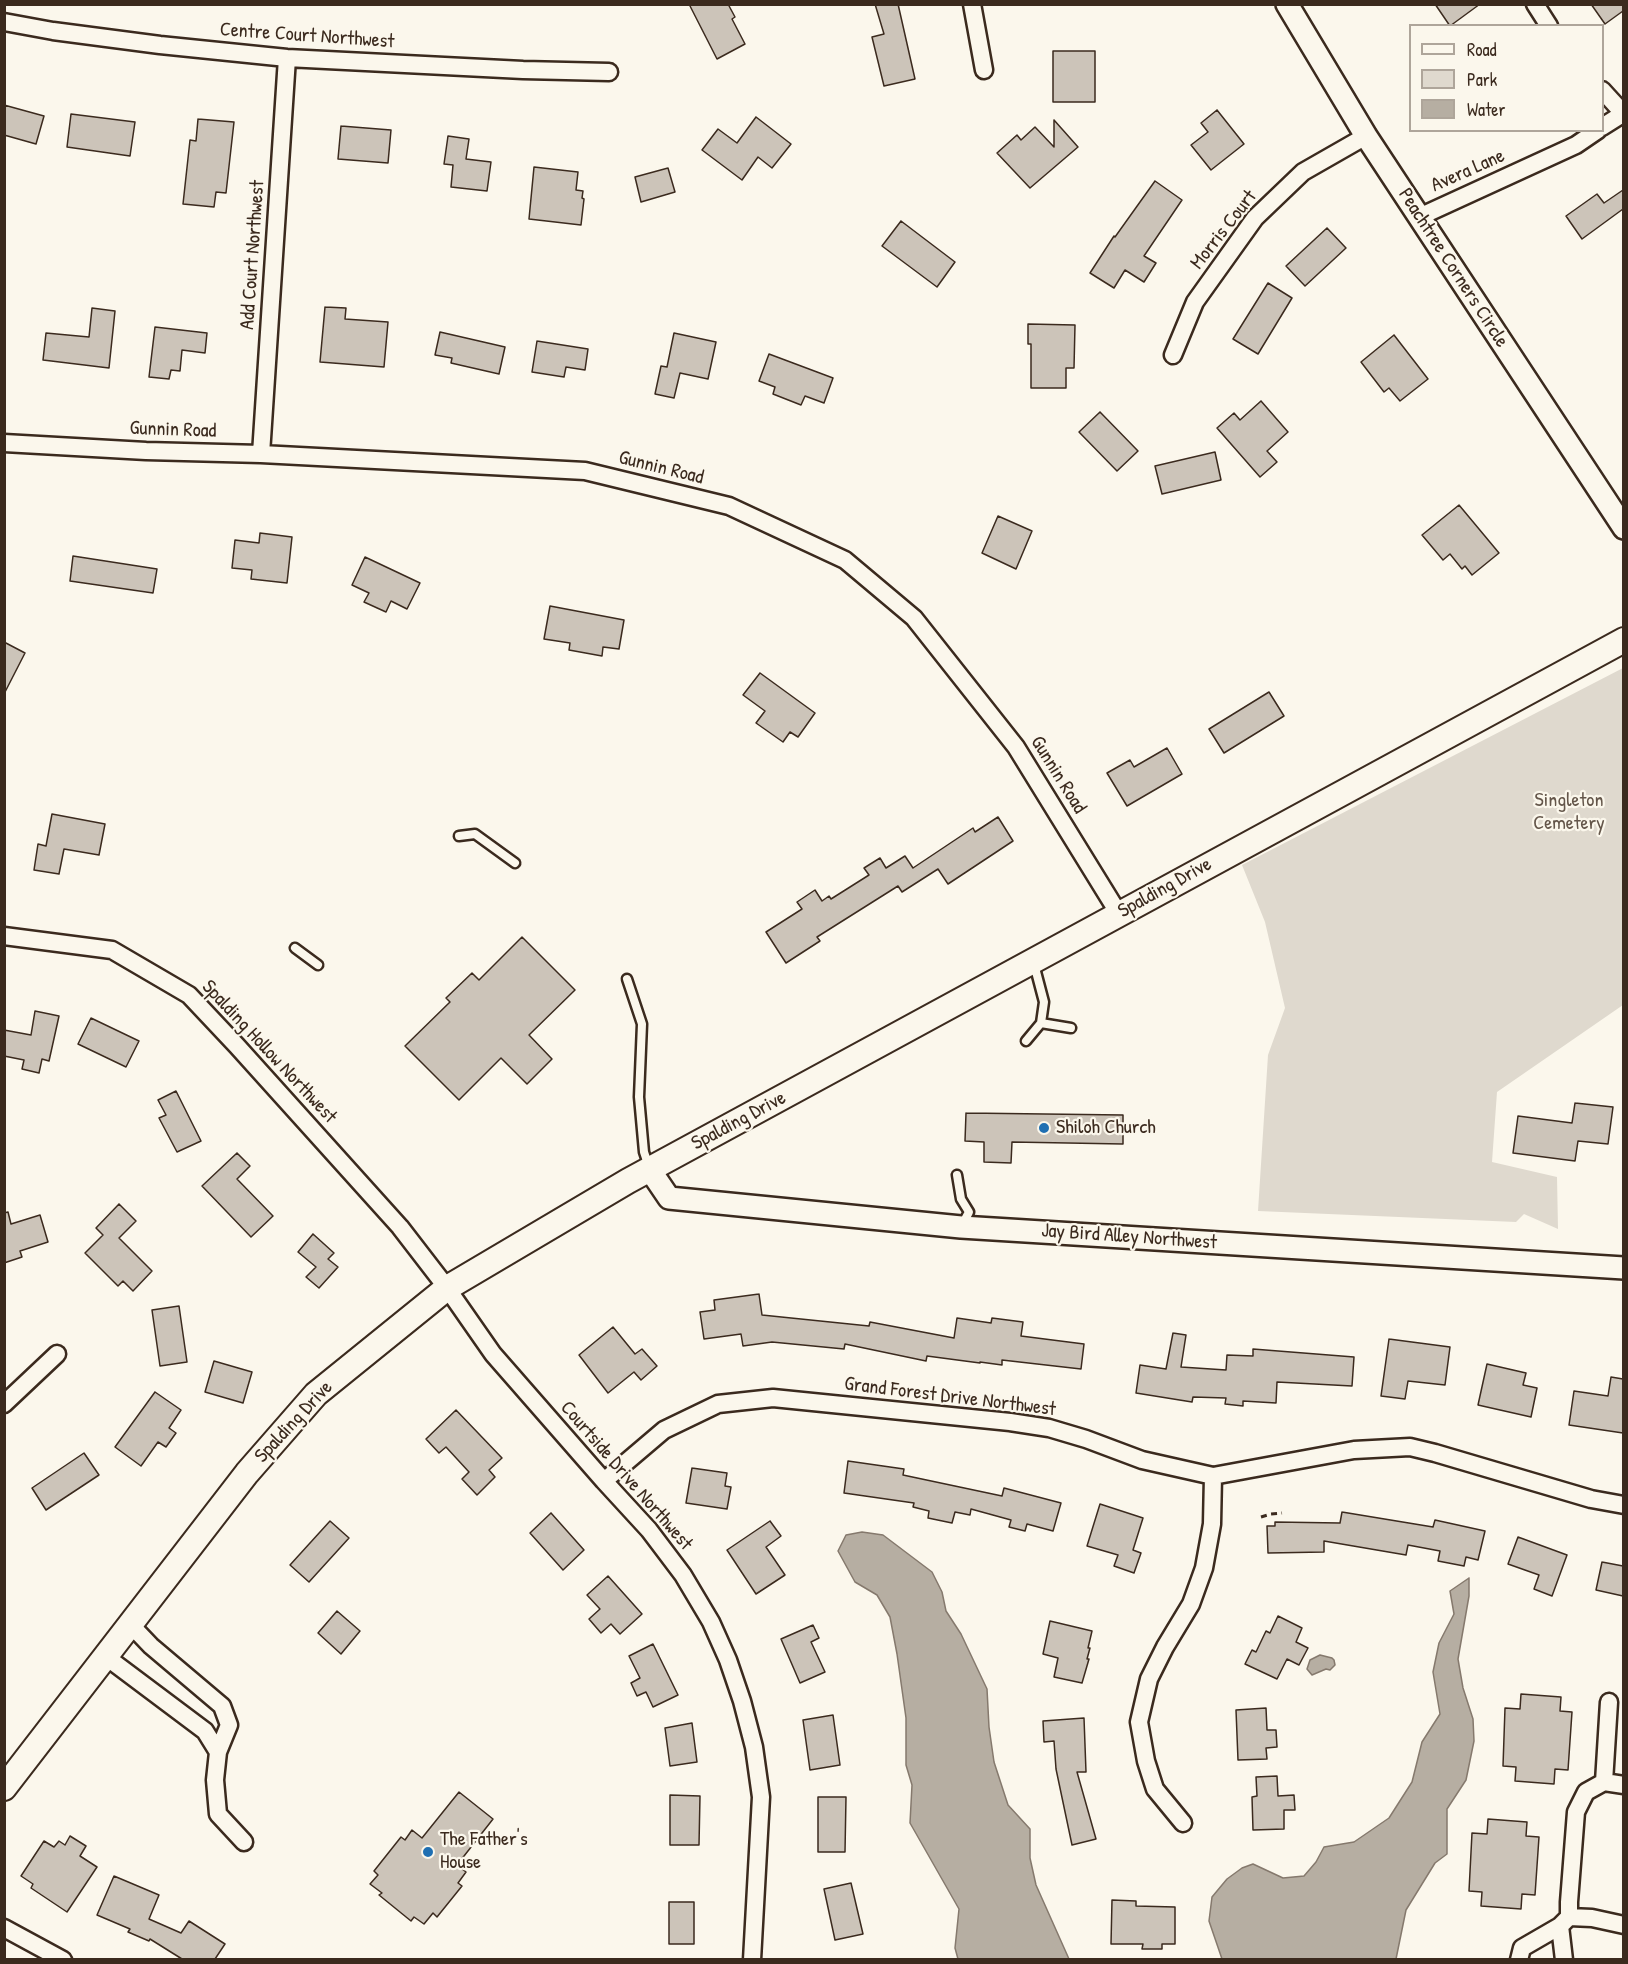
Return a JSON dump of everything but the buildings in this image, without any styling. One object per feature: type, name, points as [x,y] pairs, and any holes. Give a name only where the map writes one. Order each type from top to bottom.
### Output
[{"type":"main road","name":"Spalding Drive","points":[[4,1788],[247,1473],[316,1394],[447,1288],[609,1191],[1623,640]]},
{"type":"street","points":[[972,4],[984,70]]},
{"type":"street","name":"Peachtree Corners Circle","points":[[1287,4],[1366,136],[1623,528]]},
{"type":"street","points":[[1535,4],[1548,24]]},
{"type":"street","name":"Centre Court Northwest","points":[[4,22],[148,44],[287,58],[609,72]]},
{"type":"street","name":"Add Court Northwest","points":[[261,454],[287,58]]},
{"type":"street","points":[[1604,92],[1623,113],[1604,126]]},
{"type":"street","name":"Avera Lane","points":[[1419,217],[1576,145],[1595,132]]},
{"type":"street","name":"Morris Court","points":[[1173,355],[1195,302],[1255,218],[1303,171],[1366,136]]},
{"type":"street","name":"Gunnin Road","points":[[4,443],[585,471],[729,506],[845,560],[914,618],[1016,747],[1119,914]]},
{"type":"street","name":"Spalding Hollow Northwest","points":[[4,936],[112,950],[189,995],[367,1189],[447,1288]]},
{"type":"street","name":"Jay Bird Alley Northwest","points":[[650,1170],[669,1198],[962,1227],[1623,1268]]},
{"type":"street","name":"Courtside Drive Northwest","points":[[447,1288],[493,1354],[649,1530],[683,1575],[711,1622],[728,1660],[742,1701],[754,1748],[761,1797],[752,1959]]},
{"type":"street","points":[[4,1404],[57,1354]]},
{"type":"street","name":"Grand Forest Drive Northwest","points":[[604,1481],[664,1430],[718,1404],[773,1398],[1049,1428],[1142,1460],[1214,1476],[1354,1450],[1410,1448],[1591,1499],[1623,1505]]},
{"type":"street","points":[[1183,1823],[1155,1789],[1146,1761],[1139,1722],[1149,1679],[1191,1604],[1204,1568],[1212,1524],[1214,1476]]},
{"type":"street","points":[[130,1624],[151,1646],[222,1706],[229,1725],[218,1752],[215,1780],[218,1814],[244,1842]]},
{"type":"street","points":[[105,1656],[205,1731],[218,1752]]},
{"type":"street","points":[[1604,1782],[1609,1702]]},
{"type":"street","points":[[1564,1959],[1565,1922],[1569,1902],[1576,1812],[1586,1792],[1604,1782],[1623,1785]]},
{"type":"street","points":[[1519,1959],[1522,1948],[1565,1922],[1592,1918],[1623,1925]]},
{"type":"street","points":[[4,1928],[61,1959]]},
{"type":"lane","points":[[459,836],[475,834],[515,863]]},
{"type":"lane","points":[[295,948],[318,965]]},
{"type":"lane","points":[[1026,1041],[1041,1023],[1044,1002],[1033,960]]},
{"type":"lane","points":[[627,979],[642,1024],[639,1097],[644,1152],[650,1170]]},
{"type":"lane","points":[[1041,1023],[1071,1028]]},
{"type":"lane","points":[[957,1175],[961,1198],[969,1212],[962,1227]]},
{"type":"path","points":[[1261,1517],[1282,1513]]},
{"type":"green space","name":"Singleton Cemetery","points":[[1623,668],[1623,1005],[1497,1092],[1492,1162],[1557,1177],[1558,1229],[1524,1214],[1516,1222],[1258,1211],[1268,1055],[1285,1008],[1265,922],[1242,865]]},
{"type":"water","points":[[862,1532],[883,1535],[932,1572],[942,1592],[946,1611],[961,1634],[987,1689],[994,1762],[1008,1805],[1030,1829],[1030,1858],[1036,1885],[1069,1959],[958,1959],[955,1948],[959,1909],[910,1823],[912,1785],[906,1765],[906,1718],[890,1617],[877,1595],[855,1582],[838,1551],[846,1535]]},
{"type":"water","points":[[1469,1578],[1469,1596],[1458,1659],[1463,1688],[1473,1719],[1474,1741],[1466,1780],[1447,1809],[1447,1854],[1435,1863],[1406,1910],[1396,1959],[1222,1959],[1209,1921],[1212,1897],[1227,1879],[1242,1868],[1253,1864],[1283,1878],[1304,1876],[1316,1862],[1324,1847],[1354,1842],[1389,1818],[1412,1782],[1422,1742],[1440,1714],[1433,1672],[1439,1643],[1454,1614],[1450,1591]]},
{"type":"water","points":[[1320,1655],[1332,1658],[1335,1665],[1330,1670],[1326,1669],[1312,1675],[1307,1669],[1310,1660]]},
{"type":"place","name":"Shiloh Church","points":[[1044,1128]]},
{"type":"place","name":"The Father's House","points":[[428,1852]]}]
